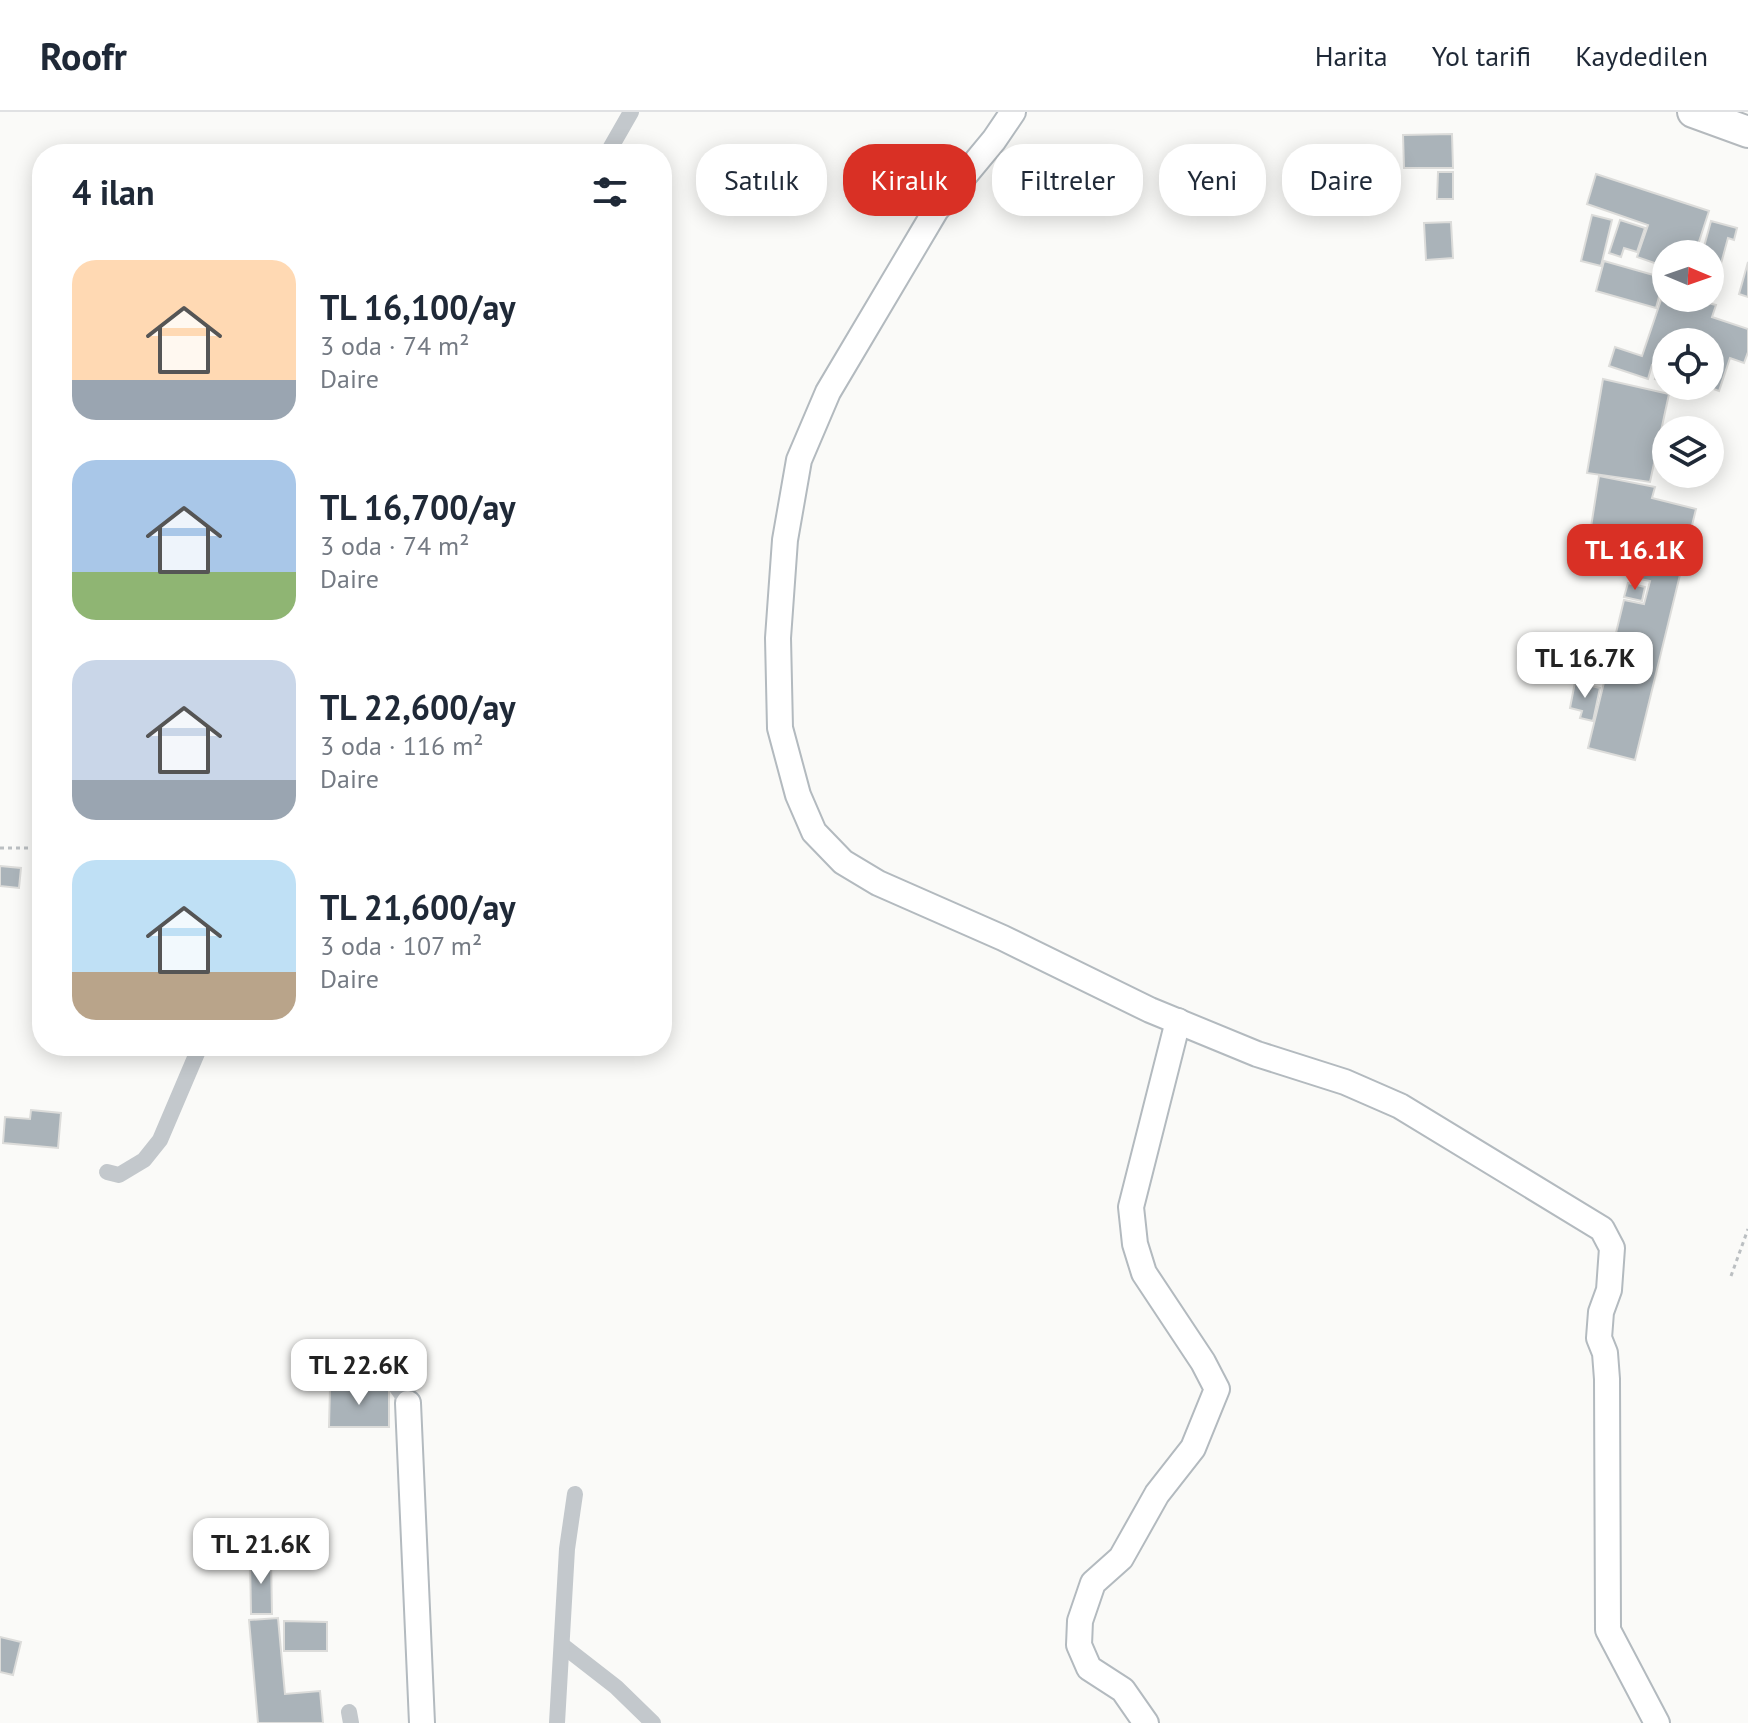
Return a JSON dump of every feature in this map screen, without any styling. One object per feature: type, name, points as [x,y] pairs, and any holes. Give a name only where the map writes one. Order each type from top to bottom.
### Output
[{"type":"highway","points":[[1693,112],[1748,132]]},
{"type":"street","points":[[613,144],[631,112]]},
{"type":"street","points":[[1013,112],[936,210],[828,392],[799,460],[785,540],[779,624],[780,728],[798,795],[814,832],[843,862],[878,883],[1178,1021],[1257,1054],[1345,1082],[1388,1100],[1602,1229],[1612,1248],[1609,1290],[1601,1312],[1599,1338],[1605,1353],[1607,1379],[1608,1630],[1657,1723]]},
{"type":"street","points":[[1146,1723],[1123,1690],[1089,1668],[1079,1645],[1080,1621],[1093,1583],[1121,1558],[1157,1494],[1193,1448],[1217,1389],[1203,1362],[1144,1273],[1135,1244],[1131,1207],[1178,1021]]},
{"type":"street","points":[[107,1172],[119,1175],[144,1160],[160,1140],[196,1056]]},
{"type":"street","points":[[339,1377],[371,1376],[393,1382],[408,1403],[422,1723]]},
{"type":"street","points":[[557,1723],[567,1549],[575,1494]]},
{"type":"street","points":[[562,1645],[616,1687],[653,1723]]},
{"type":"path","points":[[0,848],[32,848]]},
{"type":"path","points":[[1731,1276],[1748,1229]]},
{"type":"building","points":[[1452,134],[1453,168],[1404,168],[1403,135]]},
{"type":"building","points":[[1438,172],[1453,172],[1453,199],[1437,199]]},
{"type":"building","points":[[1596,174],[1709,211],[1700,240],[1652,240],[1652,262],[1637,257],[1648,225],[1587,204]]},
{"type":"building","points":[[1592,215],[1612,220],[1601,266],[1581,261]]},
{"type":"building","points":[[1620,220],[1645,228],[1637,252],[1624,248],[1621,257],[1609,253]]},
{"type":"building","points":[[1711,221],[1737,228],[1734,240],[1728,238],[1724,253],[1724,240],[1706,240]]},
{"type":"building","points":[[1451,222],[1453,258],[1426,260],[1424,223]]},
{"type":"building","points":[[1604,261],[1652,275],[1652,307],[1596,291]]},
{"type":"building","points":[[1748,262],[1748,297],[1739,294]]},
{"type":"building","points":[[1657,312],[1714,312],[1712,317],[1748,329],[1748,352],[1744,363],[1730,358],[1724,376],[1724,328],[1652,328],[1652,365],[1648,379],[1609,366],[1615,347],[1642,356]]},
{"type":"building","points":[[1603,379],[1652,390],[1652,400],[1668,400],[1664,416],[1652,416],[1650,482],[1587,473]]},
{"type":"building","points":[[1599,476],[1652,486],[1655,488],[1652,498],[1696,509],[1635,760],[1588,748],[1624,600],[1644,604],[1650,581],[1630,577],[1639,538],[1623,540],[1619,551],[1597,547],[1600,529],[1591,527]]},
{"type":"building","points":[[1628,583],[1645,587],[1642,601],[1624,597]]},
{"type":"building","points":[[1575,682],[1600,688],[1593,721],[1580,718],[1582,711],[1570,708]]},
{"type":"building","points":[[0,866],[21,868],[19,888],[0,886]]},
{"type":"building","points":[[31,1110],[61,1113],[58,1148],[3,1143],[5,1117],[30,1119]]},
{"type":"building","points":[[330,1387],[389,1387],[389,1427],[329,1427]]},
{"type":"building","points":[[250,1558],[271,1558],[272,1614],[251,1614]]},
{"type":"building","points":[[278,1618],[285,1694],[320,1691],[323,1723],[258,1723],[249,1620]]},
{"type":"building","points":[[284,1621],[327,1622],[327,1651],[284,1651]]},
{"type":"building","points":[[0,1637],[21,1642],[13,1675],[0,1672]]}]
